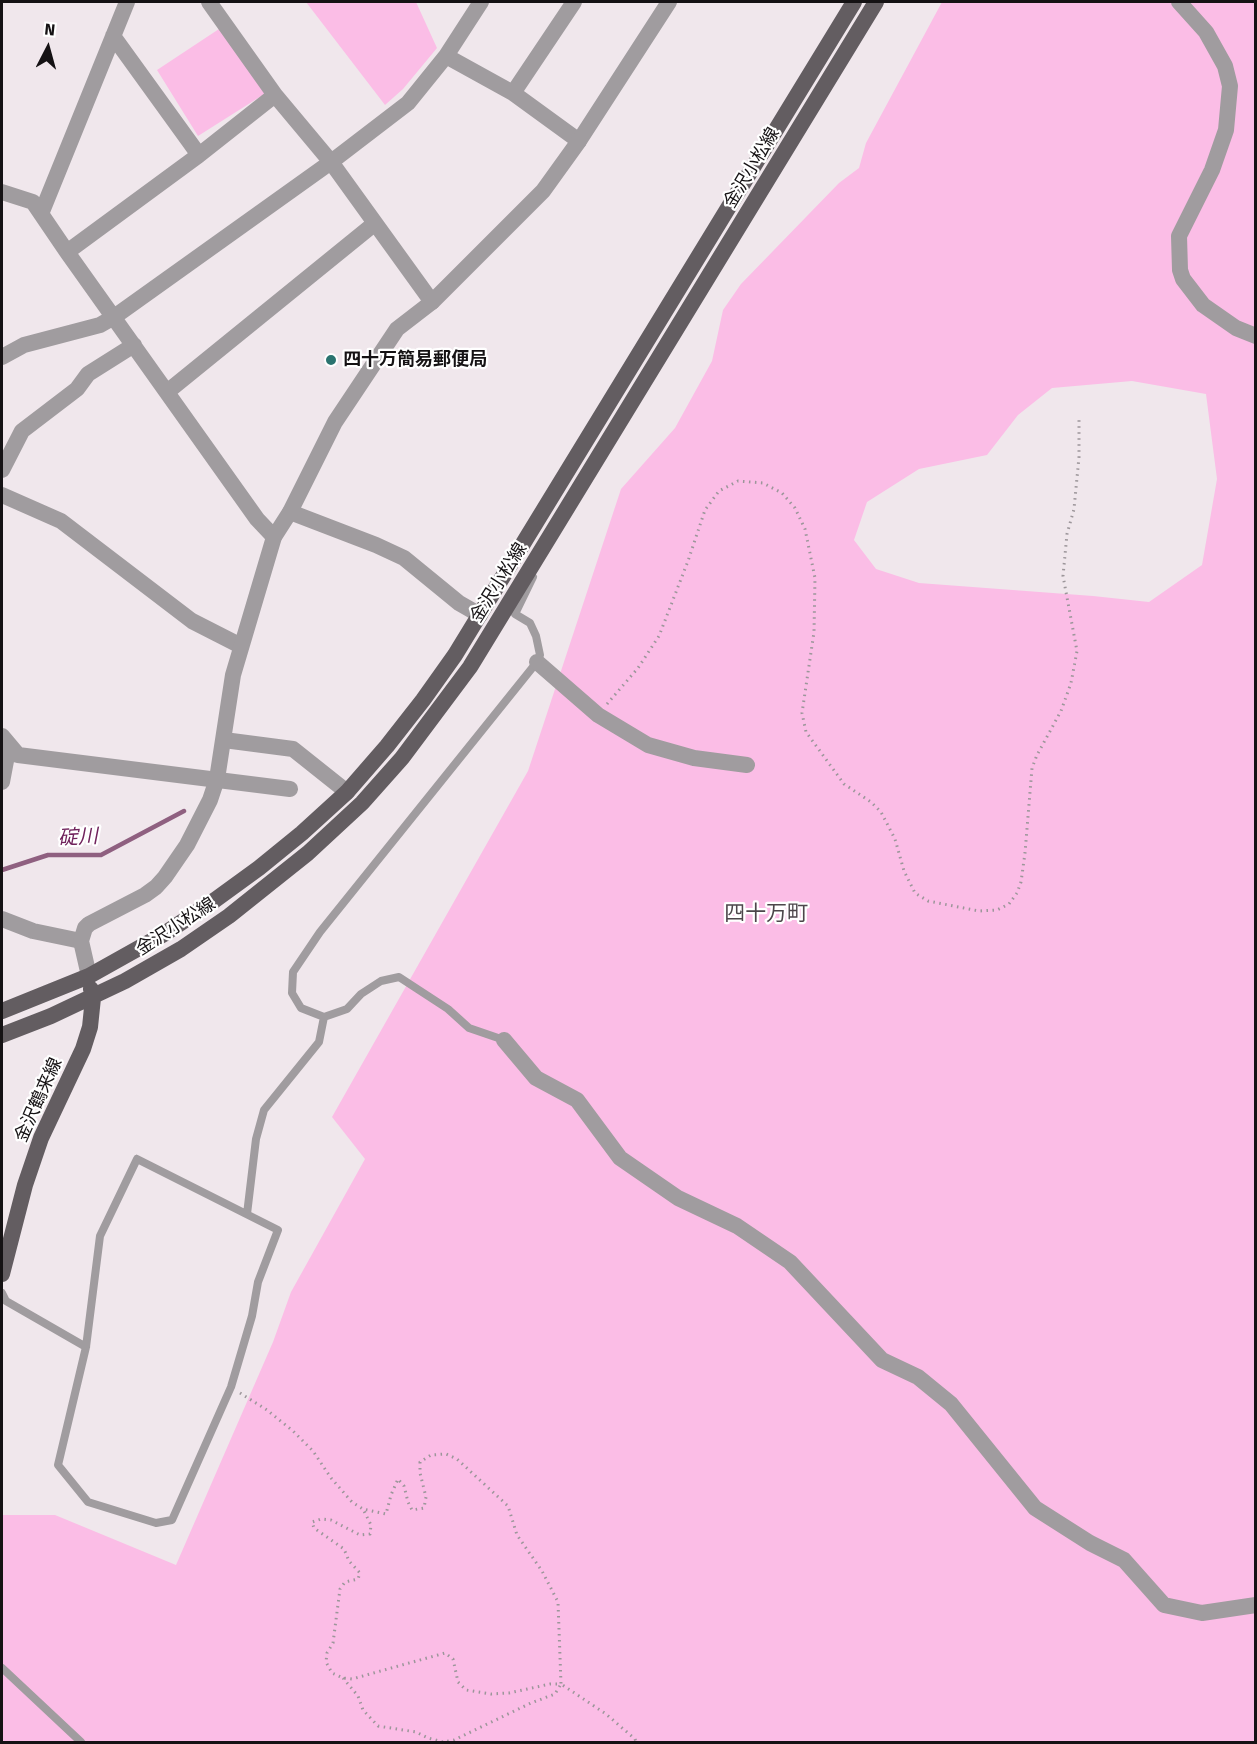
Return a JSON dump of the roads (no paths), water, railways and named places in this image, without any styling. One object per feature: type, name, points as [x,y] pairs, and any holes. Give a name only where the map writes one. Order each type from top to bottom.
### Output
[{"type":"main road","name":"金沢小松線","points":[[2,1011],[89,976],[164,934],[260,868],[347,792],[423,700],[455,655],[854,2]]},
{"type":"main road","name":"金沢小松線","points":[[2,1035],[93,998],[181,949],[229,916],[308,854],[362,803],[402,758],[470,667],[876,2]]},
{"type":"main road","name":"金沢鶴来線","points":[[2,1274],[25,1185],[41,1138],[83,1049],[90,1027],[93,998],[89,976]]},
{"type":"street","points":[[41,214],[127,2]]},
{"type":"street","points":[[209,2],[275,95],[331,162],[432,302]]},
{"type":"street","points":[[2,357],[24,345],[100,325],[114,317],[331,162],[408,103],[446,56],[478,7],[460,2]]},
{"type":"street","points":[[513,93],[574,2]]},
{"type":"street","points":[[89,976],[81,941],[82,934],[89,924],[146,895],[165,877],[200,821],[217,779],[230,694],[241,646],[274,537],[290,512],[335,422],[397,328],[432,302],[543,191],[579,141],[669,2]]},
{"type":"street","points":[[1179,2],[1206,32],[1226,66],[1230,86],[1226,130],[1212,170],[1179,236],[1180,270],[1183,279],[1203,305],[1236,328],[1256,336]]},
{"type":"street","points":[[113,36],[199,155]]},
{"type":"street","points":[[446,56],[513,93],[579,141]]},
{"type":"street","points":[[66,252],[199,155],[275,95]]},
{"type":"street","points":[[2,192],[33,202],[66,252],[257,519],[274,537]]},
{"type":"street","points":[[167,392],[374,224]]},
{"type":"street","points":[[2,470],[22,431],[77,389],[88,374],[134,345]]},
{"type":"street","points":[[2,495],[61,521],[192,621],[241,646]]},
{"type":"street","points":[[290,512],[404,558],[459,603],[480,615]]},
{"type":"street","points":[[537,662],[598,715],[648,745],[694,758],[747,765]]},
{"type":"street","points":[[224,740],[293,749],[347,792]]},
{"type":"street","points":[[5,741],[18,755],[290,789]]},
{"type":"street","points":[[2,783],[5,741]]},
{"type":"street","points":[[2,919],[33,932],[81,941]]},
{"type":"street","points":[[504,1040],[536,1078],[577,1100],[620,1158],[678,1198],[737,1226],[790,1262],[882,1360],[918,1377],[951,1404],[1035,1508],[1090,1543],[1124,1560],[1164,1605],[1202,1613],[1256,1605]]},
{"type":"lane","points":[[504,1040],[469,1028],[448,1009],[399,977],[381,981],[361,994],[347,1009],[324,1017],[302,1008],[292,993],[293,972],[320,932],[537,662],[540,655],[536,636],[530,623],[516,614],[559,523]]},
{"type":"lane","points":[[247,1214],[256,1139],[264,1110],[319,1042],[324,1017]]},
{"type":"lane","points":[[137,1159],[247,1214],[278,1230],[258,1282],[252,1316],[231,1387],[172,1520],[156,1523],[88,1502],[58,1465],[86,1347],[100,1236],[137,1159]]},
{"type":"lane","points":[[2,1293],[6,1301],[86,1347]]},
{"type":"lane","points":[[2,1668],[81,1743]]},
{"type":"waterway","name":"碇川","points":[[2,870],[48,855],[101,855],[184,811]]},
{"type":"place","name":"四十万簡易郵便局","points":[[331,360]]},
{"type":"district","name":"四十万町","points":[[766,914]]}]
